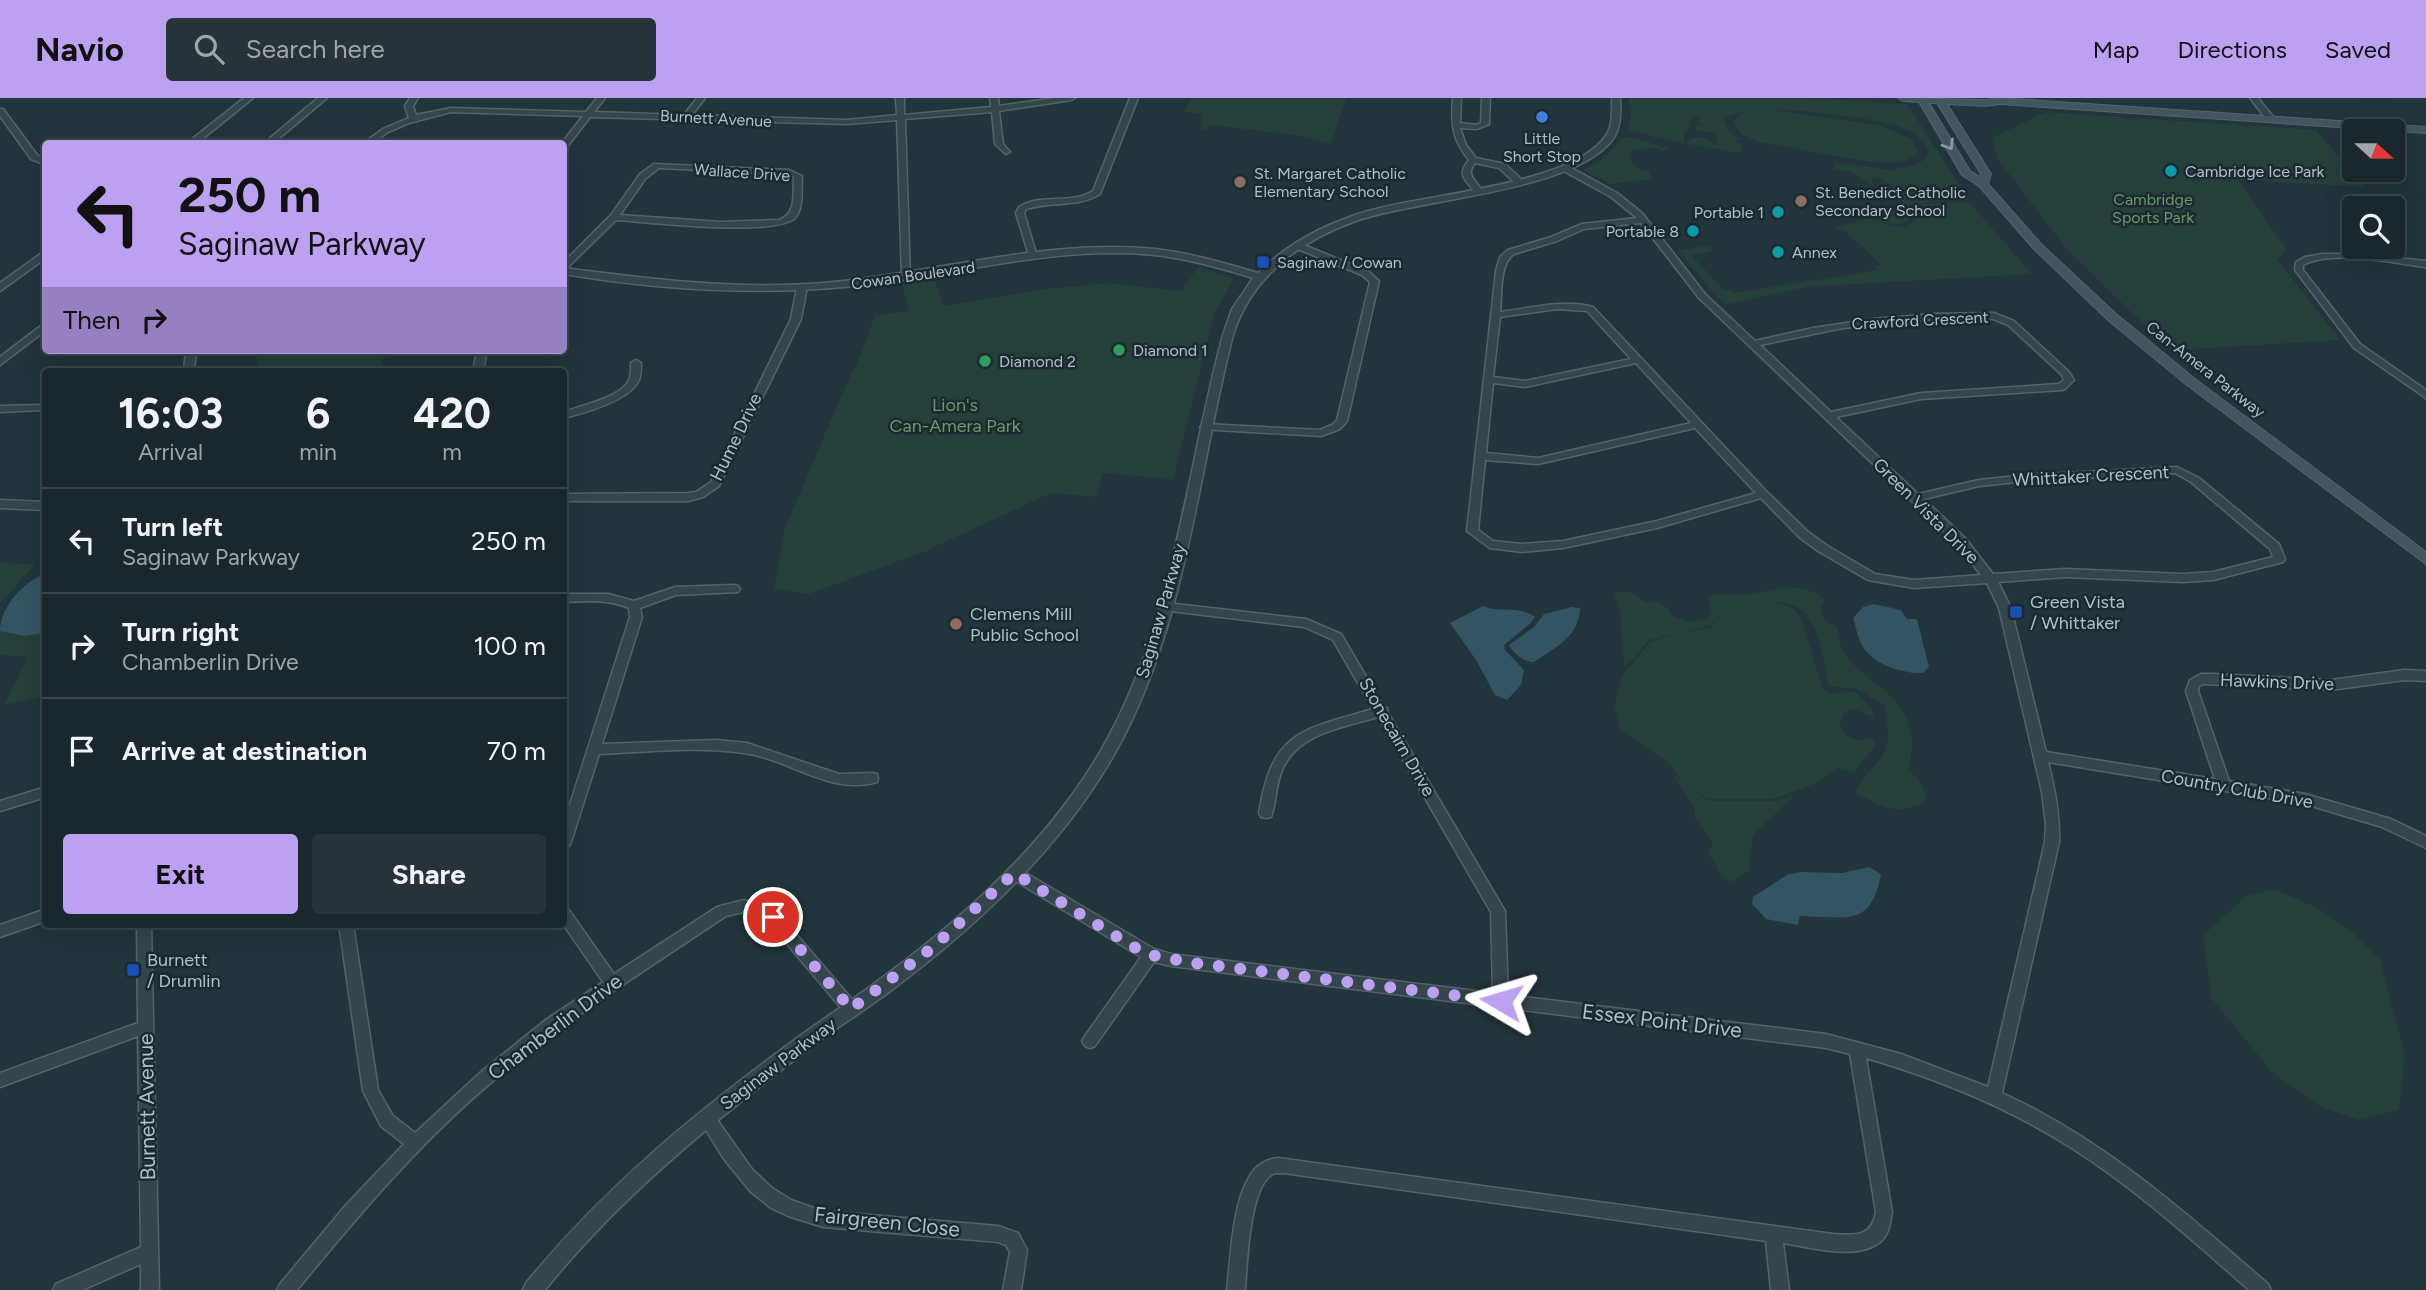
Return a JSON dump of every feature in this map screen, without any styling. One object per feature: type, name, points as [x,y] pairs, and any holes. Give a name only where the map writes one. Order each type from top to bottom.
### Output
[{"type":"main road","points":[[1903,98],[2270,118],[2358,127],[2426,130]]},
{"type":"main road","points":[[1986,98],[2000,102]]},
{"type":"main road","name":"Can-Amera Parkway","points":[[1922,99],[1966,173],[1983,184],[2038,247],[2112,317],[2191,382],[2426,559]]},
{"type":"main road","name":"Can-Amera Parkway","points":[[1939,99],[1986,174],[1983,184]]},
{"type":"main road","points":[[2337,123],[2426,123]]},
{"type":"street","points":[[195,140],[249,98]]},
{"type":"street","points":[[272,140],[323,98]]},
{"type":"street","points":[[413,118],[409,106],[414,98]]},
{"type":"street","points":[[567,141],[601,98]]},
{"type":"street","points":[[686,117],[701,98]]},
{"type":"street","points":[[900,98],[899,141],[906,277]]},
{"type":"street","points":[[994,98],[999,144],[1006,152]]},
{"type":"street","name":"Burnett Avenue","points":[[371,140],[413,118],[473,108],[807,122],[901,118],[1071,98]]},
{"type":"street","points":[[1033,257],[1020,213],[1023,207],[1093,195],[1099,188],[1134,98]]},
{"type":"street","points":[[1457,98],[1456,125],[1459,144],[1474,160],[1502,166],[1518,181]]},
{"type":"street","points":[[1456,125],[1477,127],[1485,124],[1486,98]]},
{"type":"street","name":"Saginaw Parkway","points":[[533,1290],[600,1210],[639,1173],[932,948],[1014,873],[1056,826],[1104,758],[1137,694],[1156,643],[1205,427],[1234,320],[1242,300],[1259,277],[1298,246],[1341,223],[1368,214],[1565,169],[1593,153],[1609,138],[1617,116],[1616,98]]},
{"type":"street","points":[[2254,98],[2270,118]]},
{"type":"street","points":[[0,111],[34,157],[42,161]]},
{"type":"street","points":[[1474,160],[1466,169],[1466,176],[1477,189]]},
{"type":"street","name":"Wallace Drive","points":[[567,265],[614,217],[643,176],[657,166],[786,172],[798,176],[796,211],[789,219],[780,222],[721,225],[614,217]]},
{"type":"street","name":"Green Vista Drive","points":[[1565,169],[1614,195],[1644,220],[1702,296],[1961,541],[1992,580],[2005,608],[2041,756],[2052,814],[2052,842],[1993,1097]]},
{"type":"street","points":[[1644,220],[1582,227],[1506,254],[1501,262],[1472,531],[1480,542],[1502,548],[1531,550],[1577,543],[1763,494]]},
{"type":"street","points":[[1205,427],[1321,433],[1336,427],[1342,421],[1375,281],[1365,273],[1298,246]]},
{"type":"street","name":"Cowan Boulevard","points":[[567,269],[617,281],[694,288],[802,288],[906,277],[1033,257],[1094,251],[1141,251],[1183,256],[1259,277]]},
{"type":"street","points":[[0,288],[42,256]]},
{"type":"street","points":[[2426,264],[2323,256],[2304,258],[2298,264],[2299,270],[2357,346],[2426,395]]},
{"type":"street","name":"Hume Drive","points":[[567,498],[688,497],[708,490],[715,484],[796,319],[802,288]]},
{"type":"street","points":[[1496,315],[1570,304],[1584,306],[1595,313],[1763,494],[1822,548],[1872,578],[1914,584],[1992,580]]},
{"type":"street","name":"Crawford Crescent","points":[[1754,344],[1857,323],[1994,316],[2011,323],[2066,374],[2069,380],[2062,387],[1921,396],[1829,416]]},
{"type":"street","points":[[0,362],[42,330]]},
{"type":"street","points":[[1490,380],[1525,384],[1638,360]]},
{"type":"street","points":[[567,414],[626,390],[634,382],[636,363]]},
{"type":"street","points":[[0,408],[40,408]]},
{"type":"street","points":[[1479,456],[1538,461],[1698,424]]},
{"type":"street","name":"Whittaker Crescent","points":[[1915,498],[2003,481],[2177,470],[2195,480],[2275,547],[2279,554],[2279,559],[2274,562],[2213,576],[2183,578],[2065,573],[1992,580]]},
{"type":"street","points":[[0,503],[42,506]]},
{"type":"street","points":[[567,598],[606,597],[634,606],[674,591],[734,589]]},
{"type":"street","points":[[567,832],[636,617],[634,606]]},
{"type":"street","name":"Stonecairn Drive","points":[[1166,607],[1306,623],[1337,636],[1498,911],[1501,1001]]},
{"type":"street","name":"Hawkins Drive","points":[[2224,786],[2192,691],[2194,683],[2201,679],[2331,685],[2404,675],[2426,676]]},
{"type":"street","points":[[1266,813],[1268,785],[1282,757],[1296,740],[1309,733],[1382,711]]},
{"type":"street","points":[[593,749],[716,745],[747,748],[839,779],[872,778]]},
{"type":"street","name":"Country Club Drive","points":[[2041,756],[2345,809],[2386,823],[2426,842]]},
{"type":"street","points":[[0,806],[42,793]]},
{"type":"street","name":"Essex Point Drive","points":[[1014,873],[1151,955],[1194,963],[1723,1028],[1857,1048],[1949,1078],[1993,1097],[2067,1137],[2108,1163],[2262,1290]]},
{"type":"street","name":"Chamberlin Drive","points":[[286,1290],[352,1211],[415,1143],[487,1076],[552,1024],[722,911],[744,906],[773,917],[851,1009]]},
{"type":"street","points":[[0,931],[42,916]]},
{"type":"street","points":[[567,918],[612,983]]},
{"type":"street","name":"Burnett Avenue","points":[[144,928],[150,1290]]},
{"type":"street","points":[[347,928],[370,1091],[387,1121],[415,1143]]},
{"type":"street","points":[[1090,1041],[1151,955]]},
{"type":"street","points":[[0,1080],[145,1027]]},
{"type":"street","points":[[1236,1290],[1246,1209],[1252,1189],[1259,1176],[1268,1168],[1284,1165],[1859,1244],[1872,1240],[1884,1223],[1857,1048]]},
{"type":"street","name":"Fairgreen Close","points":[[706,1119],[753,1183],[778,1202],[800,1212],[823,1219],[998,1234],[1012,1239],[1019,1250],[1012,1290]]},
{"type":"street","points":[[1773,1233],[1780,1290]]},
{"type":"street","points":[[62,1290],[149,1252]]},
{"type":"green space","points":[[1191,98],[1346,98],[1331,144],[1295,135],[1211,125],[1206,130],[1199,130],[1203,114],[1184,112]]},
{"type":"green space","points":[[1628,98],[1808,98],[1907,104],[1970,200],[1919,204],[1908,222],[1896,225],[1879,222],[1887,218],[1891,210],[1903,211],[1902,205],[1892,204],[1902,204],[1900,198],[1890,198],[1899,197],[1896,191],[1886,191],[1893,188],[1888,183],[1879,184],[1885,182],[1879,177],[1871,179],[1874,186],[1851,172],[1833,170],[1835,162],[1897,171],[1897,168],[1921,162],[1927,155],[1926,145],[1914,134],[1894,125],[1803,111],[1752,111],[1734,114],[1724,121],[1729,131],[1742,140],[1737,140],[1736,143],[1743,145],[1740,153],[1687,144],[1690,139],[1699,137],[1717,146],[1716,133],[1697,131],[1696,126],[1703,125],[1698,122],[1700,118],[1695,117],[1688,122],[1690,128],[1683,133],[1685,144],[1630,130]]},
{"type":"green space","points":[[1761,108],[1882,126],[1913,140],[1919,153],[1904,162],[1870,162],[1758,142],[1740,133],[1733,122],[1741,112]]},
{"type":"green space","name":"Cambridge Sports Park","points":[[2045,112],[2316,130],[2342,160],[2342,182],[2361,182],[2365,187],[2239,180],[2287,250],[2278,260],[2340,340],[2174,350],[2163,343],[2068,251],[1997,158],[1992,138]]},
{"type":"green space","points":[[1632,137],[1670,149],[1661,151],[1656,147],[1630,151],[1632,155],[1628,157],[1638,167],[1633,167],[1649,172],[1651,179],[1610,184],[1583,170],[1604,158],[1623,138]]},
{"type":"green space","points":[[1969,202],[2032,274],[1807,287],[1724,305],[1678,250],[1708,246],[1713,251],[1691,255],[1724,290],[1731,289],[1735,293],[1877,270],[1875,267],[1881,265],[1845,231],[1839,232],[1834,227],[1872,219],[1900,227],[1914,221],[1918,209],[1924,204]]},
{"type":"green space","name":"Lion's Can-Amera Park","points":[[1198,267],[1235,279],[1215,311],[1173,479],[1103,473],[1096,497],[1051,493],[926,551],[809,594],[774,588],[785,528],[861,354],[875,315],[909,311],[902,284],[934,279],[944,306],[1046,289],[1108,283],[1181,291]]},
{"type":"green space","points":[[256,354],[387,354],[381,362],[383,368],[258,368]]},
{"type":"green space","points":[[0,563],[36,564],[0,603]]},
{"type":"green space","points":[[1788,587],[1817,594],[1825,601],[1820,610],[1824,619],[1838,628],[1842,648],[1852,663],[1896,702],[1907,719],[1912,741],[1908,771],[1917,777],[1927,795],[1922,804],[1903,809],[1888,808],[1856,793],[1861,781],[1878,762],[1887,746],[1884,705],[1856,689],[1829,686],[1820,644],[1809,618],[1800,609],[1789,604],[1773,602],[1793,608],[1801,617],[1823,689],[1831,693],[1855,692],[1871,706],[1875,718],[1852,708],[1843,714],[1840,726],[1843,731],[1853,739],[1872,738],[1876,744],[1854,773],[1837,768],[1817,783],[1773,799],[1708,799],[1683,784],[1709,801],[1775,801],[1794,796],[1753,835],[1749,870],[1732,882],[1723,878],[1708,853],[1713,842],[1695,819],[1695,809],[1671,773],[1680,780],[1671,765],[1620,729],[1614,707],[1621,678],[1649,643],[1673,635],[1649,640],[1632,661],[1624,666],[1620,613],[1614,593],[1627,592],[1635,594],[1645,602],[1662,603],[1672,616],[1688,622],[1704,620],[1711,613],[1708,597],[1714,594],[1743,595]],"holes":[[[1720,616],[1711,628],[1684,632],[1710,626]]]},
{"type":"green space","points":[[0,628],[42,632],[42,697],[4,705],[28,657],[0,655]]},
{"type":"green space","points":[[2274,889],[2319,909],[2354,933],[2380,960],[2405,1055],[2399,1110],[2358,1120],[2317,1105],[2272,1072],[2211,998],[2203,935],[2247,896]]},
{"type":"water","points":[[42,575],[42,633],[24,636],[0,631],[9,604]]},
{"type":"water","points":[[1874,604],[1901,610],[1907,619],[1917,619],[1929,667],[1923,673],[1908,672],[1885,665],[1864,648],[1853,618],[1863,607]]},
{"type":"water","points":[[1483,606],[1522,611],[1535,617],[1504,645],[1505,650],[1524,670],[1521,685],[1507,700],[1495,695],[1476,660],[1450,623]]},
{"type":"water","points":[[1572,607],[1580,608],[1579,618],[1571,634],[1534,662],[1520,657],[1509,645],[1534,627],[1544,614]]},
{"type":"water","points":[[1869,867],[1881,874],[1877,891],[1871,903],[1854,916],[1800,916],[1798,925],[1766,919],[1752,904],[1753,897],[1787,875],[1800,872],[1842,873]]},
{"type":"place","name":"Little Short Stop","points":[[1542,117]]},
{"type":"place","name":"Cambridge Ice Park","points":[[2171,171]]},
{"type":"place","name":"St. Margaret Catholic Elementary School","points":[[1240,182]]},
{"type":"place","name":"St. Benedict Catholic Secondary School","points":[[1801,201]]},
{"type":"place","name":"Portable 1","points":[[1778,212]]},
{"type":"place","name":"Portable 8","points":[[1693,231]]},
{"type":"place","name":"Annex","points":[[1778,252]]},
{"type":"place","name":"Saginaw / Cowan","points":[[1263,262]]},
{"type":"place","name":"Diamond 1","points":[[1119,350]]},
{"type":"place","name":"Diamond 2","points":[[985,361]]},
{"type":"place","name":"Green Vista / Whittaker","points":[[2016,612]]},
{"type":"place","name":"Clemens Mill Public School","points":[[956,624]]},
{"type":"place","name":"Burnett / Drumlin","points":[[133,970]]},
{"type":"route","points":[[773,917],[851,1009],[932,948],[976,911],[1014,873],[1151,955],[1171,960],[1501,1001]]}]
